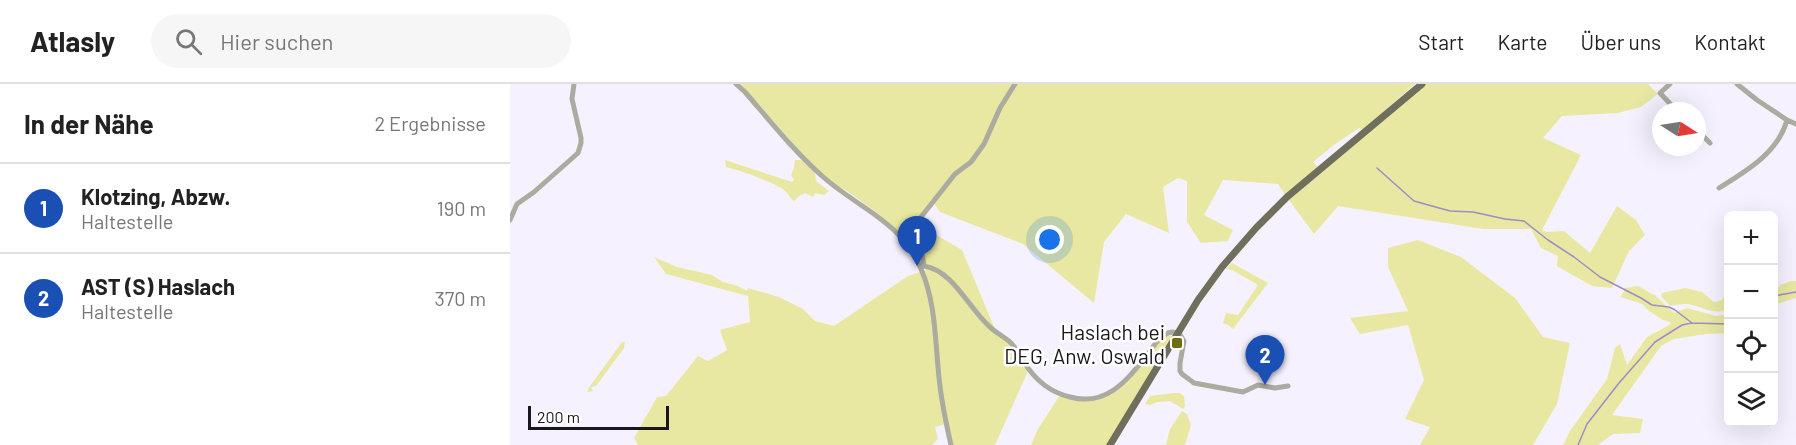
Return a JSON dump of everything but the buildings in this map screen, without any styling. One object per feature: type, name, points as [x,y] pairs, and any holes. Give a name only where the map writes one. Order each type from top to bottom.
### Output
[{"type":"main road","points":[[1110,445],[1198,300],[1222,267],[1287,197],[1422,84]]},
{"type":"street","points":[[510,220],[517,204],[578,153],[581,138],[572,99],[574,84]]},
{"type":"street","points":[[736,84],[794,149],[822,176],[877,215],[894,230],[922,267]]},
{"type":"street","points":[[951,445],[939,380],[932,310],[922,267],[921,247],[910,231],[955,174],[971,162],[984,144],[999,108],[1015,84]]},
{"type":"street","points":[[1668,102],[1660,93],[1670,84]]},
{"type":"street","points":[[1737,84],[1756,100],[1796,124]]},
{"type":"street","points":[[1719,188],[1762,159],[1781,137],[1787,120]]},
{"type":"street","points":[[1706,139],[1710,143]]},
{"type":"street","points":[[922,267],[931,267],[948,279],[990,327],[1012,344],[1038,381],[1051,390],[1068,397],[1092,399],[1105,396],[1125,380],[1165,334],[1172,332],[1179,333],[1184,341],[1180,371],[1194,383],[1243,392],[1258,385],[1275,388],[1288,386]]},
{"type":"green space","points":[[740,84],[1415,84],[1362,130],[1359,128],[1313,162],[1318,167],[1285,195],[1278,184],[1223,180],[1204,215],[1233,230],[1228,241],[1201,243],[1187,222],[1187,181],[1178,178],[1163,187],[1169,233],[1126,214],[1104,242],[1094,303],[1023,244],[940,212],[933,202],[909,230],[919,247],[922,260],[920,261],[888,222],[847,191],[830,182],[816,169]]},
{"type":"green space","points":[[1424,84],[1648,84],[1658,94],[1641,107],[1618,113],[1562,116],[1543,138],[1581,155],[1542,230],[1564,231],[1590,253],[1617,206],[1636,220],[1645,235],[1629,251],[1612,288],[1592,286],[1557,266],[1558,256],[1541,248],[1531,229],[1483,229],[1338,206],[1314,234],[1289,200]]},
{"type":"green space","points":[[725,160],[792,182],[794,180],[791,175],[795,160],[801,160],[815,173],[816,181],[829,191],[824,195],[815,193],[813,197],[805,193],[794,201],[785,191],[774,185],[726,167]]},
{"type":"green space","points":[[919,225],[962,250],[997,334],[1014,347],[1028,371],[995,445],[952,445],[946,424],[935,427],[938,439],[932,445],[638,445],[634,438],[657,397],[666,396],[698,356],[708,361],[727,350],[720,330],[750,322],[748,296],[666,274],[654,257],[677,267],[712,275],[747,291],[748,288],[779,297],[803,309],[815,321],[834,326],[908,276],[926,270],[922,248],[912,231]]},
{"type":"green space","points":[[1418,240],[1461,257],[1515,298],[1543,337],[1570,343],[1557,404],[1533,445],[1420,445],[1430,427],[1405,419],[1424,380],[1408,325],[1360,334],[1350,318],[1408,311],[1388,267],[1388,248]]},
{"type":"green space","points":[[1232,263],[1268,283],[1233,329],[1223,323],[1226,313],[1238,315],[1258,285],[1226,269]]},
{"type":"green space","points":[[1796,281],[1796,298],[1778,304],[1780,285]]},
{"type":"green space","points":[[1638,286],[1656,296],[1674,313],[1687,308],[1716,316],[1724,315],[1724,333],[1674,339],[1661,346],[1612,415],[1643,419],[1640,433],[1613,434],[1598,445],[1563,445],[1570,431],[1607,379],[1615,348],[1620,344],[1627,365],[1647,337],[1671,324],[1642,304],[1621,297],[1625,288]]},
{"type":"green space","points":[[1685,288],[1702,292],[1714,302],[1722,300],[1724,296],[1724,310],[1717,312],[1681,304],[1670,306],[1661,296],[1662,293]]},
{"type":"green space","points":[[1163,335],[1174,336],[1107,445],[1031,445],[1038,429],[1060,395],[1087,400],[1109,393],[1130,375]]},
{"type":"green space","points":[[622,342],[625,342],[624,348],[596,386],[591,387],[593,391],[588,392],[588,389]]},
{"type":"green space","points":[[1174,393],[1184,396],[1183,409],[1170,401],[1145,404],[1150,396]]},
{"type":"green space","points":[[1182,411],[1187,414],[1191,425],[1185,445],[1166,445],[1170,429]]},
{"type":"waterway","points":[[1377,168],[1414,201],[1450,211],[1473,212],[1524,221],[1600,277],[1652,305],[1669,307],[1692,323]]},
{"type":"waterway","points":[[1778,295],[1796,292]]},
{"type":"waterway","points":[[1578,445],[1587,424],[1655,342],[1682,325],[1724,324]]},
{"type":"place","name":"Klotzing, Abzw.","points":[[917,266]]},
{"type":"place","name":"Haslach bei DEG, Anw. Oswald","points":[[1177,343]]},
{"type":"place","name":"AST (S) Haslach","points":[[1265,385]]}]
